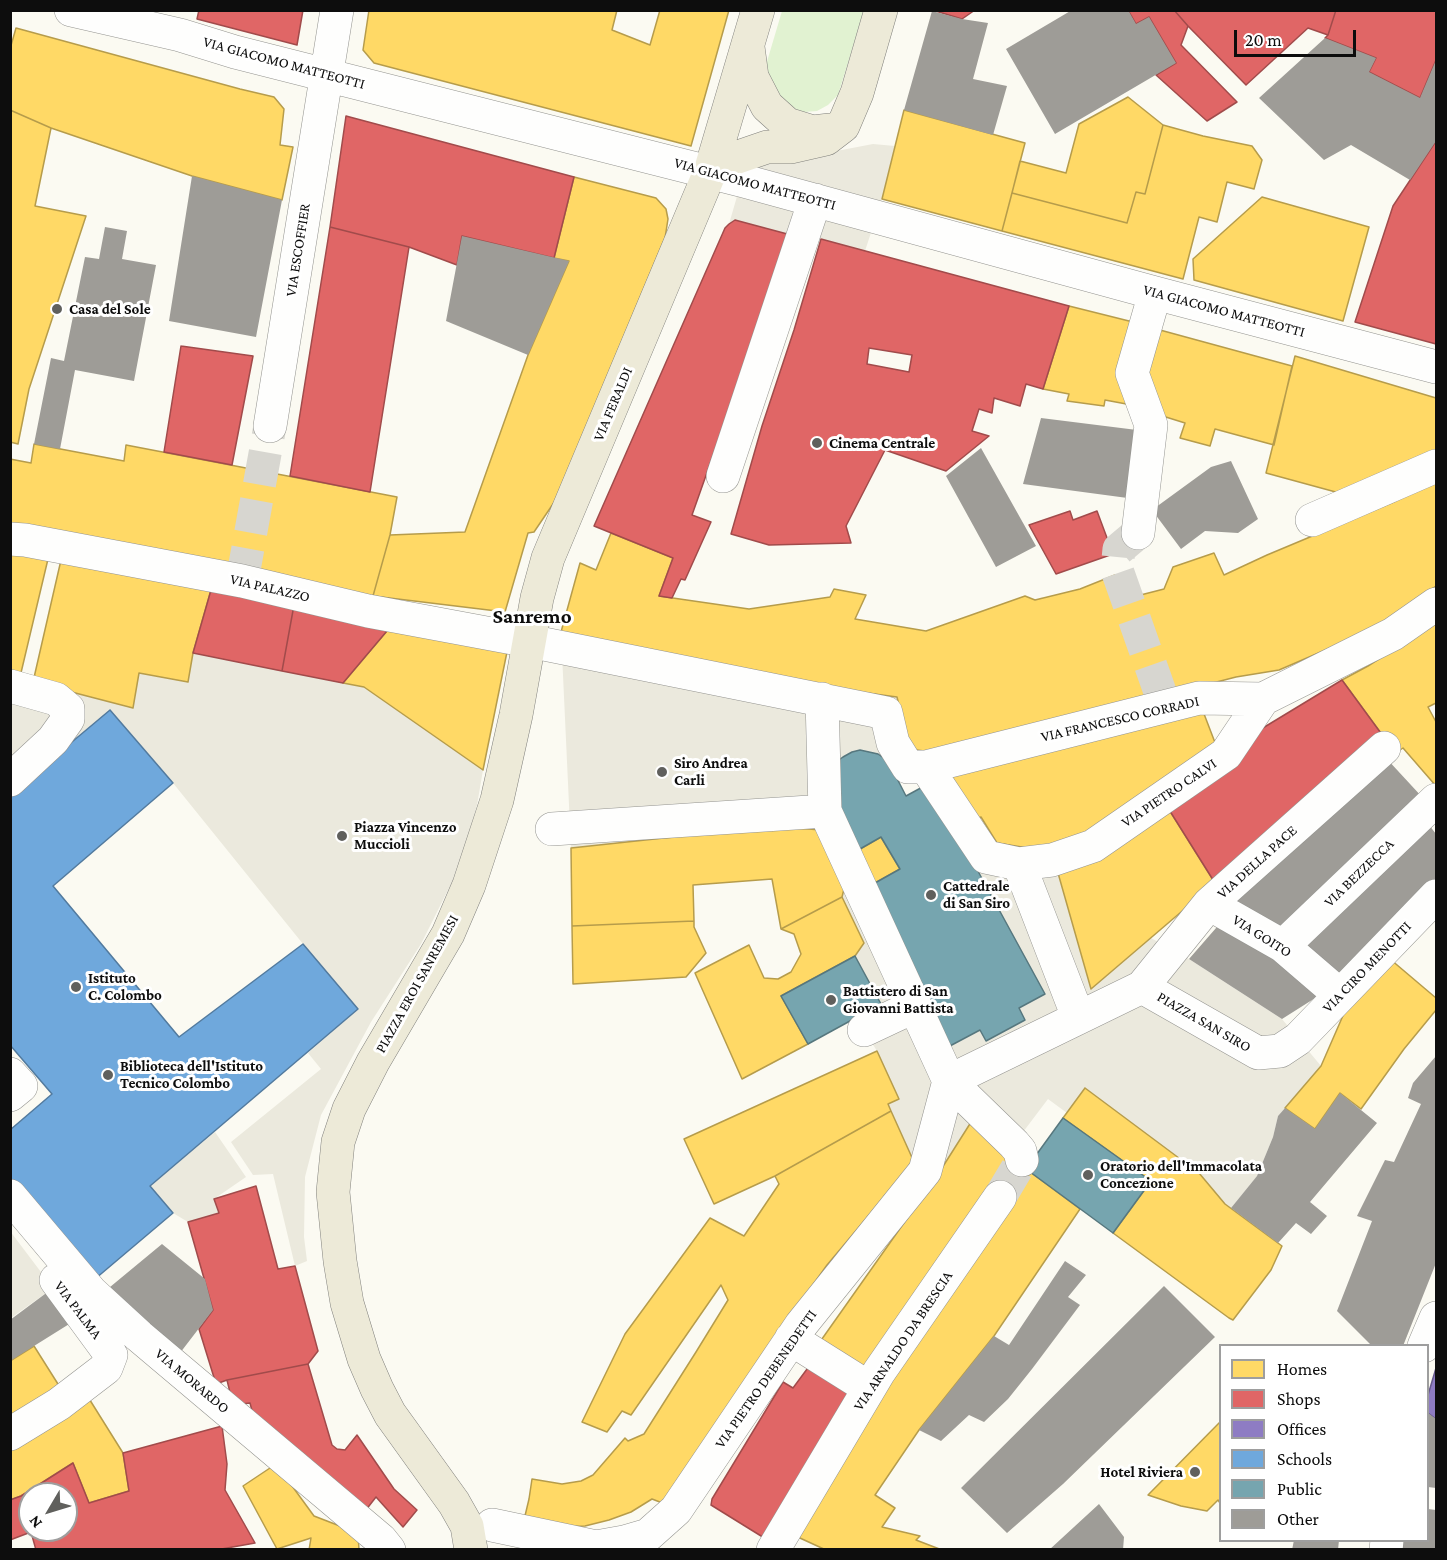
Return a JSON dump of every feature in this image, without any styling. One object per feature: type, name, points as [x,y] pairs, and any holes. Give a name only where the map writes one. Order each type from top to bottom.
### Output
[{"type":"main road","name":"VIA FERALDI","points":[[529,641],[537,598],[549,558],[710,172],[758,10]]},
{"type":"main road","points":[[710,172],[735,158],[766,147],[791,147],[826,139],[843,126],[857,93],[881,10]]},
{"type":"main road","points":[[748,45],[752,77],[767,106],[787,124],[813,132],[829,131],[843,126]]},
{"type":"main road","name":"PIAZZA EROI SANREMESI","points":[[477,1533],[390,1414],[364,1359],[347,1303],[333,1192],[338,1142],[349,1109],[448,934],[469,885],[497,800],[516,715],[529,641]]},
{"type":"street","name":"VIA GIACOMO MATTEOTTI","points":[[71,10],[183,23],[235,52],[710,172],[1437,367]]},
{"type":"street","name":"VIA ESCOFFIER","points":[[270,426],[337,10]]},
{"type":"street","points":[[723,476],[815,200]]},
{"type":"street","points":[[1138,533],[1151,424],[1132,373],[1155,293]]},
{"type":"street","points":[[1312,520],[1437,466]]},
{"type":"street","name":"VIA PALAZZO","points":[[10,539],[242,581],[368,611],[529,641]]},
{"type":"street","name":"VIA FRANCESCO CORRADI","points":[[926,767],[1199,699],[1263,699],[1330,675],[1437,604]]},
{"type":"street","points":[[529,641],[886,713],[892,743],[908,767],[926,767],[986,857],[1019,864],[1078,1017]]},
{"type":"street","points":[[10,686],[56,699],[68,709],[68,719],[53,740],[23,750],[10,780]]},
{"type":"street","points":[[822,699],[825,811],[949,1081],[1014,1144],[1020,1151],[1022,1160]]},
{"type":"street","name":"VIA PIETRO CALVI","points":[[1019,864],[1053,861],[1093,846],[1226,754],[1263,699]]},
{"type":"street","name":"VIA DELLA PACE","points":[[1142,987],[1209,904],[1384,748]]},
{"type":"street","name":"VIA BEZZECCA","points":[[1282,946],[1437,800]]},
{"type":"street","points":[[552,829],[825,811]]},
{"type":"street","name":"VIA CIRO MENOTTI","points":[[1298,1039],[1437,896]]},
{"type":"street","name":"VIA GOITO","points":[[1209,904],[1282,946],[1340,995]]},
{"type":"street","name":"PIAZZA SAN SIRO","points":[[949,1081],[1142,987],[1258,1053],[1280,1051],[1298,1039]]},
{"type":"street","points":[[864,1030],[915,1006]]},
{"type":"street","points":[[10,1074],[21,1086],[10,1095]]},
{"type":"street","name":"VIA PIETRO DEBENEDETTI","points":[[477,1533],[596,1547],[648,1535],[676,1510],[801,1325],[925,1171],[949,1081]]},
{"type":"street","name":"VIA MORARDO","points":[[10,1196],[91,1292],[376,1541]]},
{"type":"street","name":"VIA ARNALDO DA BRESCIA","points":[[773,1550],[879,1372],[1000,1197]]},
{"type":"street","name":"VIA PALMA","points":[[10,1219],[111,1354],[106,1368],[58,1404],[10,1434]]},
{"type":"street","points":[[1425,1344],[1437,1318]]},
{"type":"street","points":[[792,1339],[869,1388]]},
{"type":"green space","points":[[782,11],[864,11],[838,95],[828,105],[817,111],[804,112],[787,109],[763,75]]},
{"type":"shaded area","points":[[873,144],[895,146],[882,199],[865,251],[735,220],[729,224],[738,193],[758,166]]},
{"type":"shaded area","points":[[561,632],[897,697],[909,749],[888,761],[871,752],[860,750],[852,752],[836,762],[828,778],[948,1047],[980,1030],[986,1041],[1025,1020],[1019,1008],[1045,994],[973,862],[1058,873],[1091,989],[1151,938],[1189,959],[1282,1019],[1321,1066],[1278,1116],[1273,1137],[1257,1176],[1231,1208],[1199,1173],[1085,1088],[1067,1113],[1048,1099],[1014,1144],[973,1119],[935,1179],[914,1162],[888,1104],[899,1099],[877,1051],[856,1018],[881,1003],[855,956],[864,943],[842,897],[776,826],[571,848]]},
{"type":"shaded area","name":"Piazza Vincenzo Muccioli","points":[[193,653],[364,687],[483,770],[477,805],[459,868],[421,944],[371,1022],[321,1115],[305,1177],[304,1237],[307,1261],[295,1266],[273,1174],[253,1175],[231,1142],[321,1069],[308,1053],[358,1009],[173,783],[110,710],[23,783],[11,775],[10,675],[133,707],[139,673],[187,682]]},
{"type":"shaded area","points":[[215,1132],[246,1177],[214,1199],[219,1213],[188,1222],[173,1213],[150,1186]]},
{"type":"shaded area","points":[[10,1231],[53,1288],[11,1318],[10,1318]]},
{"type":"building: Homes","points":[[369,10],[617,10],[612,30],[650,45],[660,10],[729,10],[691,146],[374,63],[363,50]]},
{"type":"building: Homes","points":[[16,28],[274,97],[284,109],[280,145],[293,147],[282,200],[192,176],[51,128],[10,110],[10,49]]},
{"type":"building: Homes","points":[[1128,97],[1163,125],[1145,194],[1136,192],[1127,223],[1012,193],[1020,161],[1066,173],[1079,124]]},
{"type":"building: Homes","points":[[10,110],[51,128],[35,206],[86,216],[29,389],[18,444],[10,442]]},
{"type":"building: Homes","points":[[904,110],[1025,143],[1002,231],[882,199]]},
{"type":"building: Homes","points":[[1163,125],[1252,146],[1262,160],[1254,189],[1227,182],[1217,222],[1199,217],[1183,279],[1002,231],[1012,193],[1127,223],[1136,192],[1145,194]]},
{"type":"building: Homes","points":[[574,177],[656,198],[666,209],[668,219],[665,238],[555,501],[534,532],[528,533],[505,612],[373,596],[390,535],[465,532],[528,355],[569,261],[554,258]]},
{"type":"building: Homes","points":[[1262,197],[1369,227],[1343,321],[1194,280],[1193,259]]},
{"type":"building: Homes","points":[[1069,306],[1141,324],[1137,406],[1105,400],[1104,406],[1067,401],[1069,394],[1043,389]]},
{"type":"building: Homes","points":[[1149,327],[1292,366],[1274,445],[1215,429],[1210,446],[1180,438],[1185,423],[1153,413],[1137,373]]},
{"type":"building: Homes","points":[[1295,356],[1436,398],[1436,457],[1343,494],[1266,473]]},
{"type":"building: Homes","points":[[34,444],[124,461],[126,445],[397,497],[390,535],[373,596],[10,527],[10,459],[31,463]]},
{"type":"building: Homes","points":[[1436,475],[1436,586],[1388,620],[1279,670],[1236,677],[940,753],[909,749],[897,697],[754,678],[561,632],[580,563],[596,570],[611,533],[673,558],[659,596],[749,609],[830,597],[834,589],[866,595],[855,619],[926,631],[1025,596],[1035,600],[1080,589],[1115,575],[1121,600],[1164,589],[1173,567],[1214,553],[1224,575],[1396,501],[1394,496]]},
{"type":"building: Homes","points":[[10,552],[48,559],[20,677],[10,675]]},
{"type":"building: Homes","points":[[61,560],[211,590],[193,653],[188,682],[139,673],[133,708],[33,682]]},
{"type":"building: Homes","points":[[1436,622],[1436,703],[1428,707],[1436,722],[1436,786],[1403,748],[1400,750],[1383,736],[1342,680]]},
{"type":"building: Homes","points":[[392,625],[508,647],[483,770],[364,687],[343,683]]},
{"type":"building: Homes","points":[[1201,706],[1219,753],[1089,835],[1034,849],[997,843],[981,817],[970,822],[939,775]]},
{"type":"building: Homes","points":[[1168,808],[1215,883],[1091,989],[1058,873]]},
{"type":"building: Homes","points":[[776,826],[831,831],[849,869],[842,897],[781,929],[772,879],[693,885],[694,921],[572,926],[571,848]]},
{"type":"building: Homes","points":[[881,837],[900,869],[866,888],[848,856]]},
{"type":"building: Homes","points":[[842,897],[864,943],[855,956],[781,996],[808,1044],[742,1079],[695,973],[749,945],[764,978],[778,979],[791,972],[801,954],[794,934],[781,929]]},
{"type":"building: Homes","points":[[694,921],[694,927],[706,953],[686,977],[573,984],[572,926]]},
{"type":"building: Homes","points":[[1390,959],[1436,998],[1436,1010],[1404,1049],[1361,1109],[1340,1093],[1315,1129],[1285,1108],[1321,1066],[1345,1011]]},
{"type":"building: Homes","points":[[877,1051],[899,1099],[888,1104],[891,1111],[775,1176],[714,1204],[684,1139]]},
{"type":"building: Homes","points":[[1085,1088],[1199,1173],[1225,1204],[1282,1246],[1271,1270],[1233,1320],[1113,1233],[1151,1181],[1063,1118]]},
{"type":"building: Homes","points":[[891,1111],[914,1162],[827,1265],[747,1378],[665,1504],[652,1499],[631,1512],[585,1526],[561,1527],[524,1520],[532,1479],[562,1484],[581,1481],[593,1475],[625,1438],[628,1441],[644,1434],[696,1352],[728,1300],[721,1285],[631,1415],[622,1411],[607,1432],[582,1422],[625,1334],[710,1218],[744,1236],[779,1184],[775,1176]]},
{"type":"building: Homes","points":[[973,1119],[1026,1169],[1080,1209],[994,1336],[919,1430],[875,1495],[895,1508],[882,1527],[920,1536],[916,1540],[942,1550],[826,1550],[789,1533],[864,1377],[817,1346],[935,1179]]},
{"type":"building: Homes","points":[[34,1346],[63,1392],[10,1424],[10,1361]]},
{"type":"building: Homes","points":[[88,1397],[123,1453],[129,1491],[89,1503],[73,1463],[43,1482],[18,1482],[18,1497],[10,1500],[10,1449]]},
{"type":"building: Homes","name":"Hotel Riviera","points":[[1219,1423],[1219,1502],[1218,1500],[1207,1511],[1181,1506],[1148,1495]]},
{"type":"building: Homes","points":[[276,1464],[314,1516],[358,1533],[359,1550],[309,1550],[311,1538],[277,1549],[243,1486]]},
{"type":"building: Shops","points":[[199,10],[303,10],[297,45],[197,19]]},
{"type":"building: Shops","points":[[932,10],[975,10],[962,19]]},
{"type":"building: Shops","points":[[1128,10],[1174,10],[1188,26],[1181,45],[1237,102],[1207,121],[1156,75],[1176,63],[1149,17],[1136,24]]},
{"type":"building: Shops","points":[[1174,10],[1336,10],[1328,35],[1308,28],[1246,85]]},
{"type":"building: Shops","points":[[1336,10],[1436,10],[1436,60],[1420,98],[1369,72],[1376,58],[1325,38]]},
{"type":"building: Shops","points":[[346,116],[574,177],[554,258],[462,236],[457,265],[409,247],[330,227]]},
{"type":"building: Shops","points":[[1436,141],[1436,344],[1355,322],[1393,206]]},
{"type":"building: Shops","points":[[735,220],[791,235],[692,515],[711,522],[685,580],[681,579],[672,598],[659,596],[673,558],[594,526],[725,228]]},
{"type":"building: Shops","points":[[330,227],[409,247],[370,492],[290,476]]},
{"type":"building: Shops","points":[[821,239],[1069,306],[1043,389],[1026,384],[1020,406],[994,398],[992,413],[979,409],[972,431],[989,436],[946,471],[885,450],[846,526],[851,543],[769,545],[731,534],[762,426]],"holes":[[[869,348],[912,355],[909,372],[867,364]]]},
{"type":"building: Shops","points":[[181,346],[253,356],[232,465],[164,452]]},
{"type":"building: Shops","points":[[1070,511],[1073,520],[1097,511],[1113,554],[1056,574],[1029,525]]},
{"type":"building: Shops","points":[[211,590],[294,605],[282,671],[193,653]]},
{"type":"building: Shops","points":[[294,605],[392,625],[343,683],[282,671]]},
{"type":"building: Shops","points":[[1342,680],[1383,736],[1215,883],[1168,808],[1248,737]]},
{"type":"building: Shops","points":[[256,1186],[278,1269],[295,1266],[318,1351],[308,1364],[216,1384],[199,1329],[213,1310],[188,1222],[219,1213],[214,1199]]},
{"type":"building: Shops","points":[[813,1361],[857,1387],[774,1544],[711,1505],[712,1499],[783,1382],[793,1388]]},
{"type":"building: Shops","points":[[308,1364],[332,1445],[337,1449],[345,1450],[357,1435],[394,1489],[417,1510],[403,1527],[376,1497],[362,1515],[255,1422],[250,1403],[233,1405],[227,1380]]},
{"type":"building: Shops","points":[[222,1426],[227,1464],[225,1490],[255,1543],[216,1550],[36,1550],[34,1542],[78,1542],[78,1482],[43,1482],[73,1463],[89,1503],[129,1491],[123,1453]]},
{"type":"building: Shops","points":[[18,1497],[18,1537],[10,1540],[10,1500]]},
{"type":"building: Offices","points":[[1436,1368],[1436,1419],[1429,1414],[1429,1392]]},
{"type":"building: Schools","points":[[110,710],[173,783],[53,886],[179,1037],[303,944],[358,1009],[150,1186],[173,1213],[95,1279],[10,1180],[10,1130],[52,1094],[10,1045],[10,794]]},
{"type":"building: Public","name":"Cattedrale di San Siro","points":[[860,750],[878,754],[888,761],[906,796],[928,784],[1045,994],[1019,1008],[1025,1020],[986,1041],[980,1030],[948,1047],[866,888],[900,869],[881,837],[860,849],[828,788],[836,762]]},
{"type":"building: Public","name":"Battistero di San Giovanni Battista","points":[[855,956],[881,1004],[808,1044],[781,996]]},
{"type":"building: Public","name":"Oratorio dell'Immacolata Concezione","points":[[1063,1118],[1151,1181],[1113,1233],[1026,1169]]},
{"type":"building: Other","points":[[1072,10],[1128,10],[1136,24],[1149,17],[1176,63],[1055,134],[1006,49]]},
{"type":"building: Other","points":[[932,11],[988,23],[973,79],[1007,86],[993,135],[904,110]]},
{"type":"building: Other","points":[[1325,38],[1376,58],[1369,72],[1420,98],[1436,60],[1436,141],[1410,180],[1351,145],[1324,160],[1259,98]]},
{"type":"building: Other","points":[[192,176],[282,200],[256,337],[169,321]]},
{"type":"building: Other","points":[[105,227],[127,231],[122,259],[156,265],[134,381],[75,370],[60,449],[34,444],[51,358],[64,361],[85,257],[99,259]]},
{"type":"building: Other","points":[[462,236],[569,261],[528,355],[446,321]]},
{"type":"building: Other","points":[[1041,418],[1145,431],[1135,499],[1023,484]]},
{"type":"building: Other","points":[[981,448],[1036,546],[996,567],[946,476]]},
{"type":"building: Other","points":[[1231,461],[1258,519],[1238,533],[1205,531],[1181,549],[1152,510],[1211,467]]},
{"type":"building: Other","points":[[1386,758],[1423,798],[1275,938],[1225,906]]},
{"type":"building: Other","points":[[1426,821],[1436,834],[1436,886],[1334,987],[1290,949]]},
{"type":"building: Other","points":[[1223,920],[1331,988],[1282,1019],[1189,959]]},
{"type":"building: Other","points":[[1436,1056],[1436,1263],[1404,1344],[1370,1344],[1337,1311],[1372,1221],[1357,1216],[1385,1160],[1394,1162],[1421,1104],[1408,1098],[1413,1083]]},
{"type":"building: Other","points":[[1340,1093],[1377,1123],[1310,1202],[1327,1216],[1311,1234],[1296,1223],[1278,1243],[1231,1208],[1257,1176],[1273,1137],[1278,1116],[1285,1108],[1315,1129]]},
{"type":"building: Other","points":[[162,1244],[205,1279],[213,1310],[180,1353],[104,1292]]},
{"type":"building: Other","points":[[1065,1261],[1086,1275],[1068,1297],[1080,1305],[1008,1399],[984,1422],[969,1415],[941,1441],[919,1430],[994,1336],[1009,1345]]},
{"type":"building: Other","points":[[1164,1286],[1215,1337],[1063,1484],[1007,1533],[961,1488]]},
{"type":"building: Other","points":[[53,1288],[74,1321],[10,1361],[10,1320]]},
{"type":"building: Other","points":[[1429,1414],[1436,1419],[1436,1488],[1429,1487]]},
{"type":"building: Other","points":[[1099,1504],[1124,1537],[1123,1550],[1049,1550]]},
{"type":"building: Other","points":[[1429,1509],[1436,1510],[1436,1550],[1402,1550],[1403,1542],[1429,1542]]},
{"type":"building: Other","points":[[1294,1542],[1339,1542],[1338,1550],[1292,1550]]},
{"type":"tunnel","points":[[242,581],[270,426]]},
{"type":"tunnel","points":[[1138,533],[1119,549],[1117,570],[1165,706]]},
{"type":"tunnel","points":[[1000,1197],[1022,1160]]},
{"type":"place","name":"Casa del Sole","points":[[57,309]]},
{"type":"place","name":"Cinema Centrale","points":[[817,443]]},
{"type":"place","name":"Siro Andrea Carli","points":[[662,772]]},
{"type":"place","name":"Piazza Vincenzo Muccioli","points":[[342,836]]},
{"type":"place","name":"Cattedrale di San Siro","points":[[931,895]]},
{"type":"place","name":"Istituto C. Colombo","points":[[76,987]]},
{"type":"place","name":"Battistero di San Giovanni Battista","points":[[831,1000]]},
{"type":"place","name":"Biblioteca dell'Istituto Tecnico Colombo","points":[[108,1075]]},
{"type":"place","name":"Oratorio dell'Immacolata Concezione","points":[[1088,1175]]},
{"type":"place","name":"Hotel Riviera","points":[[1195,1472]]},
{"type":"district","name":"Sanremo","points":[[532,617]]}]
